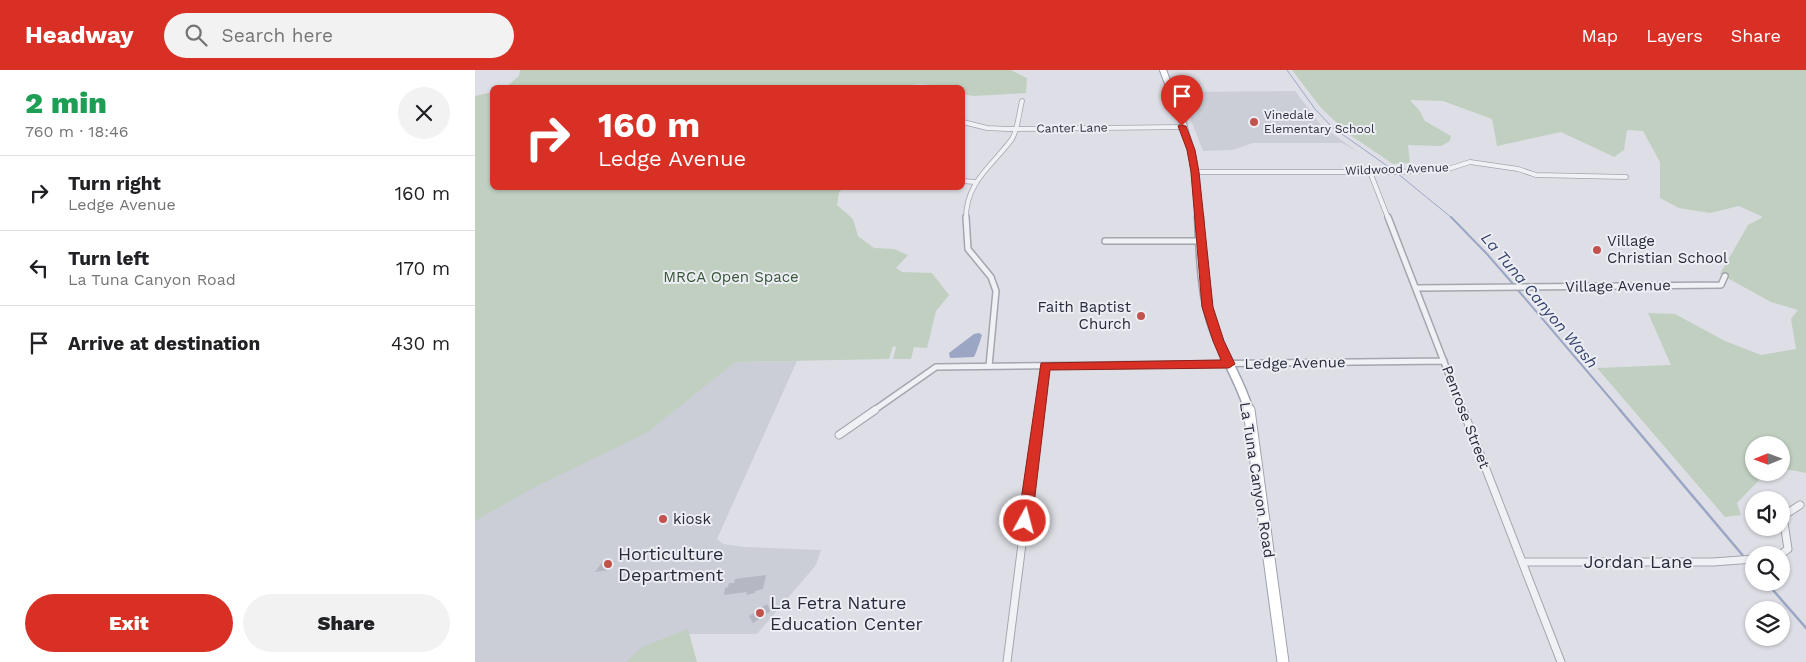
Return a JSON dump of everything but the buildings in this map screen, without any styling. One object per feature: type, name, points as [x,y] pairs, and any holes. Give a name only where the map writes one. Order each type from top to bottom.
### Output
[{"type":"main road","name":"La Tuna Canyon Road","points":[[1163,70],[1191,150],[1195,172],[1208,307],[1218,341],[1243,392],[1251,417],[1283,662]]},
{"type":"street","points":[[989,366],[996,291],[991,277],[969,251],[966,238],[966,208],[975,182],[1013,137],[1022,101]]},
{"type":"street","name":"Canter Lane","points":[[965,122],[989,128],[1182,126]]},
{"type":"street","name":"Wildwood Avenue","points":[[1195,172],[1398,172],[1448,169],[1470,162],[1518,169],[1536,175],[1626,177]]},
{"type":"street","name":"Penrose Street","points":[[1370,172],[1417,288],[1561,662]]},
{"type":"street","points":[[965,181],[975,182]]},
{"type":"street","points":[[1105,242],[1201,241]]},
{"type":"street","name":"Village Avenue","points":[[1417,288],[1721,285],[1725,276]]},
{"type":"street","name":"Ledge Avenue","points":[[839,435],[936,367],[1444,361]]},
{"type":"street","points":[[1007,662],[1045,366]]},
{"type":"street","points":[[1788,546],[1783,516],[1800,505]]},
{"type":"street","name":"Jordan Lane","points":[[1521,562],[1745,560]]},
{"type":"shaded area","name":"Vinedale Elementary School","points":[[1295,91],[1322,126],[1358,152],[1342,143],[1253,143],[1233,150],[1203,151],[1180,92]]},
{"type":"shaded area","points":[[797,361],[717,539],[723,544],[745,547],[821,550],[816,565],[757,634],[675,634],[663,662],[475,662],[475,493],[567,365]]},
{"type":"green space","points":[[520,70],[1011,70],[1027,78],[1026,93],[973,96],[965,94],[965,85],[508,85],[519,76]]},
{"type":"green space","points":[[1292,70],[1806,70],[1806,473],[1790,470],[1790,436],[1745,436],[1745,481],[1758,481],[1749,491],[1745,491],[1745,495],[1737,503],[1741,515],[1725,517],[1597,368],[1671,365],[1648,313],[1675,314],[1725,341],[1761,355],[1796,349],[1791,319],[1798,310],[1771,302],[1720,274],[1748,225],[1763,217],[1739,206],[1710,213],[1679,208],[1660,198],[1660,162],[1643,131],[1627,130],[1624,150],[1614,157],[1561,132],[1497,146],[1492,119],[1443,101],[1410,100],[1419,110],[1425,121],[1451,136],[1450,141],[1441,146],[1408,145],[1410,163],[1393,164],[1350,135],[1322,109]]},
{"type":"green space","name":"MRCA Open Space","points":[[490,92],[490,190],[842,190],[839,192],[837,205],[853,219],[858,236],[874,248],[894,249],[908,255],[896,268],[902,272],[932,273],[949,295],[936,311],[927,348],[914,347],[911,359],[893,359],[896,347],[893,346],[889,359],[735,362],[648,432],[531,489],[475,521],[475,96]]},
{"type":"green space","points":[[688,629],[697,662],[626,662],[642,647]]},
{"type":"water","points":[[979,333],[982,335],[974,357],[950,358],[949,353],[974,334]]},
{"type":"waterway","name":"La Tuna Canyon Wash","points":[[1287,70],[1315,109],[1332,127],[1393,170]]},
{"type":"waterway","name":"La Tuna Canyon Wash","points":[[1397,173],[1452,218]]},
{"type":"waterway","name":"La Tuna Canyon Wash","points":[[1452,218],[1514,285]]},
{"type":"waterway","name":"La Tuna Canyon Wash","points":[[1517,289],[1621,411]]},
{"type":"waterway","name":"La Tuna Canyon Wash","points":[[1620,410],[1745,558]]},
{"type":"waterway","name":"La Tuna Canyon Wash","points":[[1774,591],[1806,628]]},
{"type":"place","name":"Vinedale Elementary School","points":[[1254,122]]},
{"type":"place","name":"Village Christian School","points":[[1597,250]]},
{"type":"place","name":"Faith Baptist Church","points":[[1141,316]]},
{"type":"place","name":"kiosk","points":[[663,519]]},
{"type":"place","name":"Horticulture Department","points":[[608,564]]},
{"type":"place","name":"La Fetra Nature Education Center","points":[[760,613]]},
{"type":"route","points":[[1025,521],[1045,366],[1229,364],[1218,341],[1208,307],[1204,284],[1195,172],[1191,150],[1182,126]]}]
